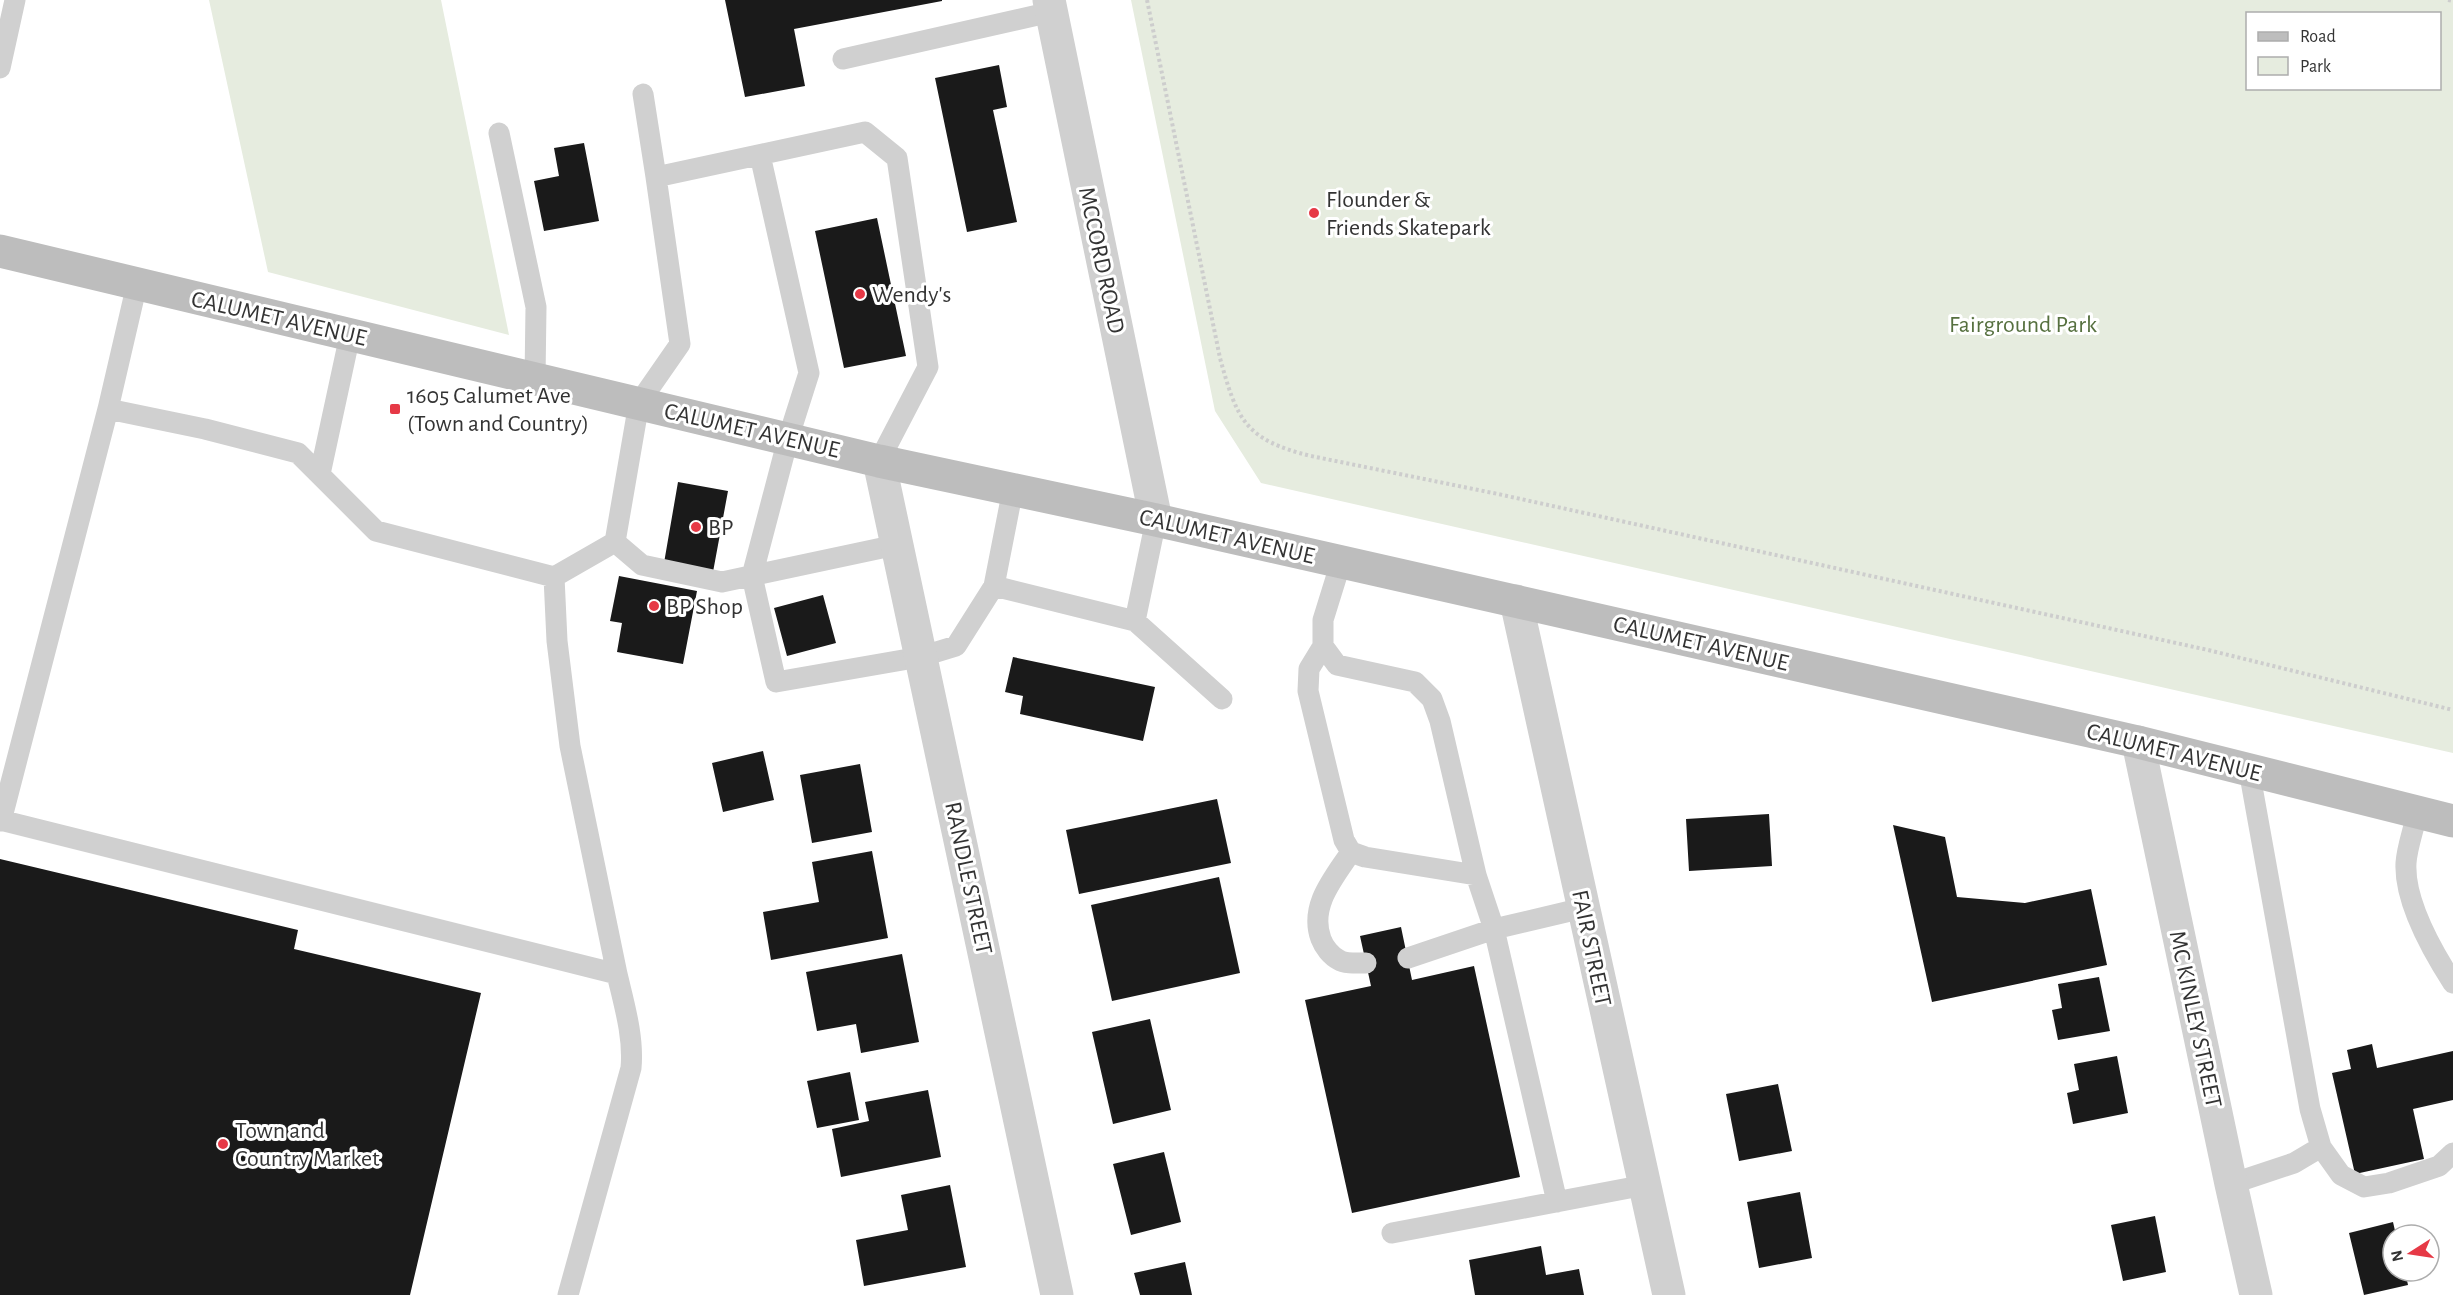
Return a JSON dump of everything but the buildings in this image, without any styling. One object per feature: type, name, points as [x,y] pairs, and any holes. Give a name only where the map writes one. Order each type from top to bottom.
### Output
[{"type":"main road","name":"CALUMET AVENUE","points":[[0,251],[879,461],[1156,520],[2138,742],[2417,813],[2453,820]]},
{"type":"street","name":"MCCORD ROAD","points":[[1050,6],[1156,520]]},
{"type":"street","name":"RANDLE STREET","points":[[879,461],[1057,1295]]},
{"type":"street","name":"FAIR STREET","points":[[1516,601],[1669,1295]]},
{"type":"street","name":"MC KINLEY STREET","points":[[2138,742],[2256,1295]]},
{"type":"lane","points":[[0,68],[15,0]]},
{"type":"lane","points":[[843,59],[1050,6]]},
{"type":"lane","points":[[615,543],[639,404],[680,344],[643,94]]},
{"type":"lane","points":[[656,177],[866,132],[897,158],[928,367],[879,461]]},
{"type":"lane","points":[[499,133],[536,307],[535,379]]},
{"type":"lane","points":[[760,155],[809,373],[788,439],[752,576],[776,682],[920,657],[956,646],[994,586],[1013,489]]},
{"type":"lane","points":[[137,284],[108,409],[1,820],[617,974]]},
{"type":"lane","points":[[320,474],[350,334]]},
{"type":"lane","points":[[108,409],[204,429],[298,453],[376,531],[554,577],[615,543]]},
{"type":"lane","points":[[1135,621],[1156,520]]},
{"type":"lane","points":[[615,543],[642,565],[722,582],[896,545]]},
{"type":"lane","points":[[1341,562],[1323,620],[1323,646],[1309,669],[1308,690],[1344,840],[1351,852],[1365,857],[1476,875]]},
{"type":"lane","points":[[554,577],[557,641],[570,746],[627,1021],[632,1056],[631,1068],[568,1295]]},
{"type":"lane","points":[[994,586],[1135,621],[1222,699]]},
{"type":"lane","points":[[1323,646],[1337,665],[1415,682],[1432,699],[1440,721],[1476,875],[1494,929],[1557,1202]]},
{"type":"lane","points":[[2248,770],[2310,1109],[2321,1147],[2341,1175],[2364,1187],[2389,1183],[2439,1166],[2453,1153]]},
{"type":"lane","points":[[2417,813],[2406,863],[2408,890],[2437,957],[2453,983]]},
{"type":"lane","points":[[1351,852],[1324,893],[1317,912],[1317,929],[1324,946],[1340,961],[1366,963]]},
{"type":"lane","points":[[1408,958],[1494,929],[1583,908]]},
{"type":"lane","points":[[2231,1184],[2294,1163],[2321,1147]]},
{"type":"lane","points":[[1392,1233],[1645,1185]]},
{"type":"path","points":[[1147,0],[1220,358],[1231,398],[1243,421],[1260,438],[1283,449],[1311,456],[1532,501],[2197,648],[2453,710]]},
{"type":"path","points":[[2448,0],[2453,1]]},
{"type":"green space","points":[[209,0],[441,0],[509,335],[268,272]]},
{"type":"green space","name":"Fairground Park","points":[[1131,0],[2453,0],[2453,753],[1261,483],[1215,411]]},
{"type":"place","name":"Flounder & Friends Skatepark","points":[[1314,213]]},
{"type":"place","name":"Wendy's","points":[[860,294]]},
{"type":"place","name":"1605 Calumet Ave (Town and Country)","points":[[395,409]]},
{"type":"place","name":"BP","points":[[696,527]]},
{"type":"place","name":"BP Shop","points":[[654,606]]},
{"type":"place","name":"Town and Country Market","points":[[223,1144]]}]
